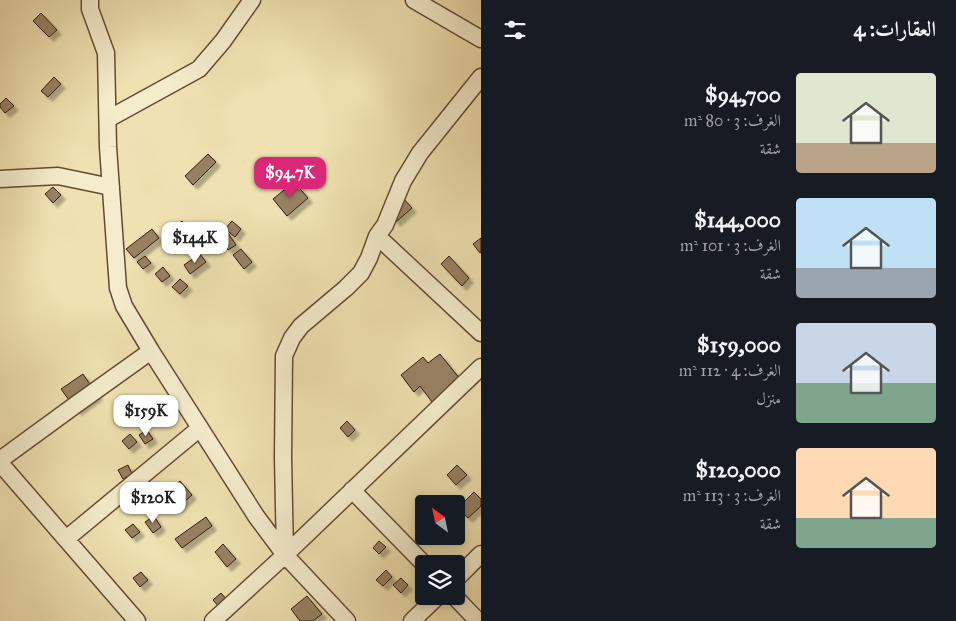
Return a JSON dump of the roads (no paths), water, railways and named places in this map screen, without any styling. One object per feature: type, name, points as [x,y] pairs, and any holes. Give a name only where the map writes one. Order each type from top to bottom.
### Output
[{"type":"street","points":[[90,0],[90,9],[106,53],[108,147],[118,288],[124,306],[256,516],[285,555],[348,621]]},
{"type":"street","points":[[108,119],[199,69],[223,41],[252,0]]},
{"type":"street","points":[[414,0],[481,39]]},
{"type":"street","points":[[285,555],[283,457],[284,356],[292,338],[301,326],[362,272],[403,182],[420,153],[481,77]]},
{"type":"street","points":[[0,179],[58,176],[111,187]]},
{"type":"street","points":[[377,236],[481,333]]},
{"type":"street","points":[[137,621],[0,462],[151,351]]},
{"type":"street","points":[[213,621],[285,555],[481,367]]},
{"type":"street","points":[[66,539],[200,428]]},
{"type":"street","points":[[352,490],[415,555]]},
{"type":"street","points":[[465,570],[481,554]]},
{"type":"street","points":[[412,621],[429,605]]},
{"type":"street","points":[[463,605],[478,621]]}]
